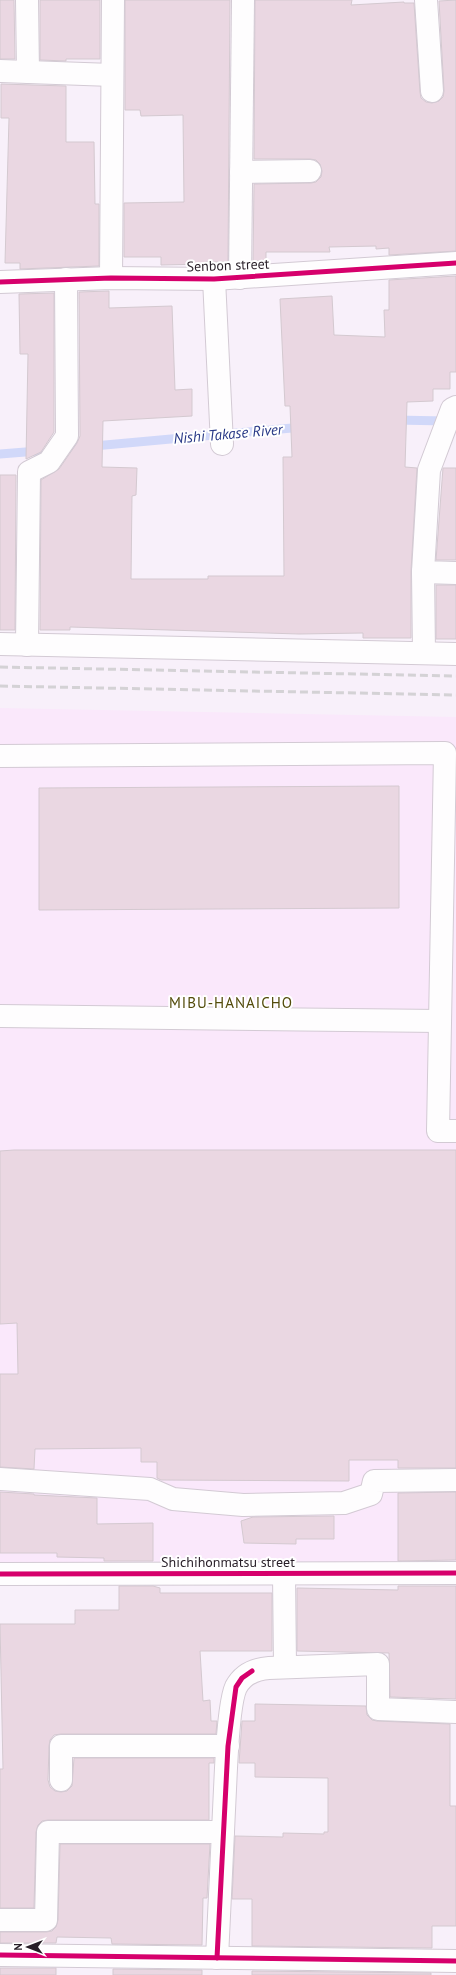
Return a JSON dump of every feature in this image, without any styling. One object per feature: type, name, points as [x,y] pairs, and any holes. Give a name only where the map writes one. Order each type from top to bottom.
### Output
[{"type":"street","points":[[27,0],[28,72]]},
{"type":"street","points":[[111,278],[113,0]]},
{"type":"street","points":[[240,278],[243,0]]},
{"type":"street","points":[[426,0],[432,91]]},
{"type":"street","points":[[0,71],[112,75]]},
{"type":"street","points":[[241,172],[310,170]]},
{"type":"street","name":"Senbon street","points":[[0,282],[111,278],[240,278],[456,263]]},
{"type":"street","points":[[27,645],[29,472],[49,462],[67,436],[66,279]]},
{"type":"street","points":[[214,279],[222,444]]},
{"type":"street","points":[[424,653],[423,572],[429,470],[442,434],[454,408]]},
{"type":"street","points":[[423,572],[456,573]]},
{"type":"street","points":[[0,644],[456,654]]},
{"type":"street","points":[[0,756],[445,753],[438,1131],[456,1131]]},
{"type":"street","points":[[0,1016],[440,1021]]},
{"type":"street","points":[[0,1479],[150,1489],[173,1499],[243,1505],[344,1503],[371,1494],[374,1481],[456,1480]]},
{"type":"street","name":"Shichihonmatsu street","points":[[0,1574],[456,1574]]},
{"type":"street","points":[[284,1574],[285,1666]]},
{"type":"street","points":[[217,1958],[228,1746],[236,1687],[242,1678],[252,1671],[259,1669],[285,1666],[378,1664],[378,1709],[456,1712]]},
{"type":"street","points":[[61,1780],[61,1746],[228,1746]]},
{"type":"street","points":[[0,1920],[46,1920],[48,1832],[223,1832]]},
{"type":"street","points":[[0,1955],[172,1966],[217,1958],[329,1968],[456,1961]]},
{"type":"shaded area","points":[[0,708],[456,717],[456,1564],[0,1564]]},
{"type":"building","points":[[0,0],[14,0],[15,59],[0,59]]},
{"type":"building","points":[[40,0],[100,0],[100,59],[66,59],[66,61],[40,60]]},
{"type":"building","points":[[125,0],[230,0],[228,262],[161,265],[161,257],[124,257],[124,203],[184,202],[183,115],[141,116],[140,110],[125,110]]},
{"type":"building","points":[[255,0],[352,0],[351,5],[404,2],[414,3],[421,98],[426,102],[432,103],[439,101],[443,97],[444,91],[439,1],[456,0],[456,251],[389,255],[389,248],[376,249],[376,246],[329,247],[330,252],[266,252],[266,261],[253,261],[254,184],[311,183],[316,182],[321,177],[322,171],[320,164],[316,160],[254,159]]},
{"type":"building","points":[[1,84],[66,86],[66,142],[94,142],[95,204],[99,204],[99,266],[20,269],[20,263],[5,263],[9,118],[1,118]]},
{"type":"building","points":[[456,276],[456,372],[450,372],[450,389],[433,389],[433,401],[407,402],[405,467],[417,468],[411,571],[411,638],[363,638],[363,633],[299,634],[70,627],[70,630],[40,630],[41,480],[59,469],[77,443],[80,436],[79,292],[109,291],[109,308],[172,306],[175,390],[192,389],[192,416],[103,421],[102,467],[137,468],[136,495],[132,496],[131,579],[208,579],[208,576],[284,576],[283,457],[292,457],[290,406],[285,406],[280,299],[332,296],[334,335],[385,337],[384,310],[389,310],[389,280]]},
{"type":"building","points":[[54,293],[54,432],[41,452],[26,459],[28,354],[20,354],[19,294]]},
{"type":"building","points":[[443,468],[456,468],[456,560],[436,560]]},
{"type":"building","points":[[0,475],[16,475],[15,630],[0,630]]},
{"type":"building","points":[[436,585],[456,585],[456,639],[436,639]]},
{"type":"building","points":[[399,786],[399,908],[39,910],[39,788]]},
{"type":"building","points":[[456,1150],[456,1468],[398,1468],[398,1460],[349,1460],[349,1481],[161,1480],[157,1478],[157,1462],[141,1462],[141,1448],[35,1449],[34,1469],[0,1467],[0,1374],[18,1374],[17,1323],[0,1324],[0,1151]]},
{"type":"building","points":[[0,1492],[97,1498],[97,1524],[153,1523],[153,1561],[104,1561],[104,1558],[57,1557],[57,1553],[0,1553]]},
{"type":"building","points":[[456,1492],[456,1560],[398,1561],[398,1493]]},
{"type":"building","points":[[334,1516],[334,1539],[296,1539],[296,1544],[244,1543],[241,1521],[253,1517]]},
{"type":"building","points":[[119,1586],[153,1586],[160,1588],[160,1593],[272,1593],[272,1651],[200,1651],[203,1701],[210,1700],[211,1721],[217,1721],[216,1734],[54,1735],[50,1740],[49,1746],[48,1780],[50,1787],[55,1791],[61,1792],[67,1791],[72,1786],[74,1758],[214,1758],[214,1763],[209,1763],[209,1820],[42,1821],[38,1825],[36,1832],[34,1908],[0,1908],[0,1769],[3,1769],[0,1624],[75,1624],[75,1610],[119,1610]]},
{"type":"building","points":[[398,1586],[456,1586],[456,1699],[390,1697],[389,1653],[297,1651],[297,1588],[398,1590]]},
{"type":"building","points":[[255,1704],[366,1706],[367,1715],[372,1720],[450,1724],[450,1806],[456,1806],[456,1926],[432,1926],[432,1948],[252,1946],[252,1899],[232,1899],[235,1836],[283,1837],[283,1833],[324,1834],[324,1832],[328,1832],[328,1778],[255,1777],[255,1763],[239,1763],[242,1721],[255,1721]]},
{"type":"building","points":[[60,1844],[210,1844],[207,1898],[203,1898],[202,1945],[112,1944],[111,1938],[57,1937],[56,1943],[0,1943],[0,1932],[46,1932],[52,1931],[56,1927],[58,1920]]},
{"type":"building","points":[[0,1968],[56,1968],[56,1975],[0,1975]]},
{"type":"building","points":[[113,1969],[202,1970],[202,1975],[113,1975]]},
{"type":"building","points":[[252,1971],[431,1973],[431,1975],[252,1975]]},
{"type":"waterway","name":"Nishi Takase River","points":[[394,420],[447,421]]},
{"type":"waterway","name":"Nishi Takase River","points":[[61,449],[303,427]]},
{"type":"waterway","name":"Nishi Takase River","points":[[0,454],[38,451]]},
{"type":"railway","points":[[0,667],[456,676]]},
{"type":"railway","points":[[0,686],[456,695]]},
{"type":"cycle path","points":[[0,282],[111,278],[214,279],[456,263]]},
{"type":"cycle path","points":[[0,1574],[456,1573]]},
{"type":"cycle path","points":[[217,1958],[228,1746],[236,1687],[242,1678],[252,1671]]},
{"type":"cycle path","points":[[0,1955],[456,1961]]},
{"type":"district","name":"MIBU-HANAICHO","points":[[231,1003]]}]
